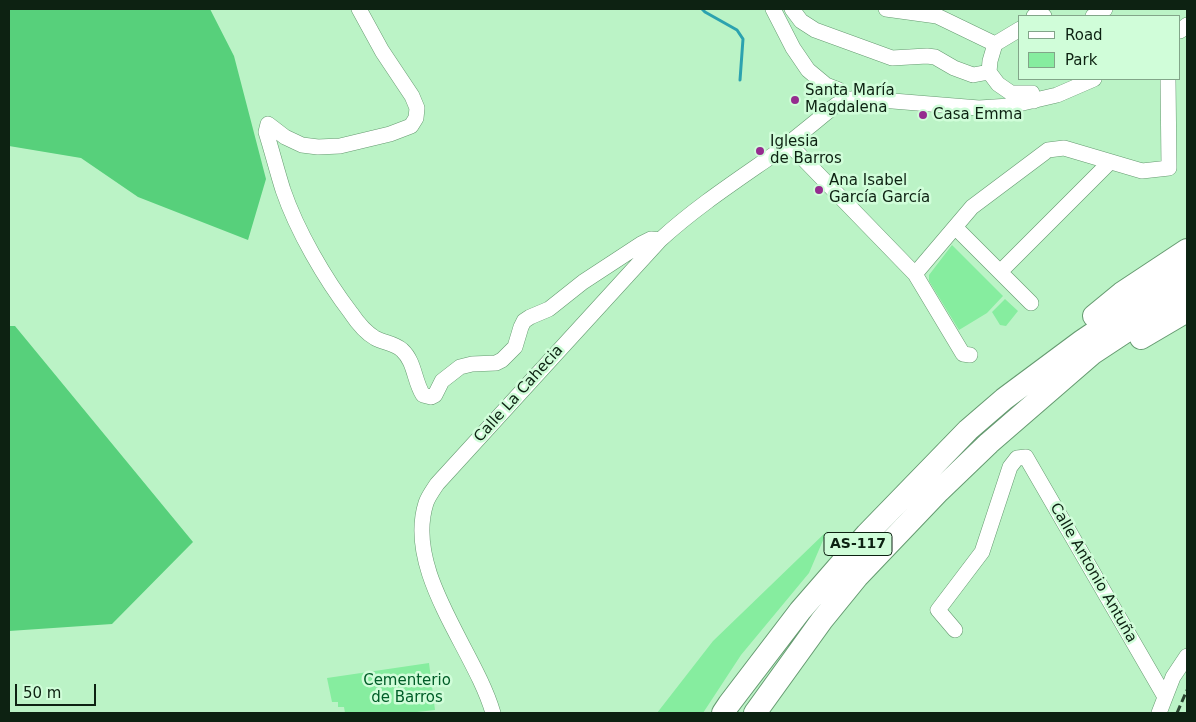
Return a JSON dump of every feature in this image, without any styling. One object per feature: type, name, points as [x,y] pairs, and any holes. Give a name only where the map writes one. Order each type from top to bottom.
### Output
[{"type":"highway","points":[[1004,399],[1074,332],[1122,293],[1187,250]]},
{"type":"highway","name":"AS-117","points":[[724,710],[800,611],[867,534],[962,436],[1004,399],[1082,341],[1187,270]]},
{"type":"highway","name":"AS-117","points":[[755,713],[816,628],[857,577],[939,491],[989,443],[1094,353],[1187,291]]},
{"type":"highway","points":[[1026,411],[1046,403],[1100,361],[1187,311]]},
{"type":"street","points":[[359,9],[382,51],[412,96],[417,108],[416,118],[411,126],[390,134],[348,144],[318,147],[302,145],[285,137],[268,124],[266,132],[284,192],[319,266],[366,332],[376,339],[390,343],[402,350],[410,360],[422,395],[431,397],[435,395],[442,382],[460,367],[472,364],[496,363],[502,360],[515,347],[524,321],[548,309],[610,262],[651,239],[660,240]]},
{"type":"street","points":[[774,9],[793,48],[808,70],[826,85],[839,90],[846,100],[856,98],[979,108],[1010,106],[1065,92],[1092,80]]},
{"type":"street","points":[[792,9],[801,21],[815,30],[892,58],[935,57],[954,68],[973,75],[989,72]]},
{"type":"street","points":[[886,9],[937,16],[995,44],[1017,35]]},
{"type":"street","points":[[995,44],[989,72],[998,84],[1011,93],[1032,93],[1034,101]]},
{"type":"street","points":[[915,274],[972,207],[1048,150],[1064,148],[1142,171],[1169,168],[1168,80]]},
{"type":"street","name":"Calle La Cahecia","points":[[493,713],[477,672],[439,598],[424,553],[421,533],[426,501],[444,477],[660,240],[697,209],[788,143],[836,105],[846,100]]},
{"type":"street","points":[[788,143],[915,274],[963,354],[970,355]]},
{"type":"street","points":[[1000,272],[1110,162]]},
{"type":"street","points":[[955,227],[1031,303]]},
{"type":"street","name":"Calle Antonio Antuña","points":[[955,630],[938,610],[982,552],[1010,467],[1017,458],[1026,457],[1164,697]]},
{"type":"street","points":[[1159,713],[1173,677],[1187,656]]},
{"type":"green space","points":[[9,9],[210,9],[234,56],[266,179],[248,240],[138,197],[81,158],[9,146]]},
{"type":"green space","points":[[952,245],[1003,296],[987,313],[959,330],[929,281],[929,275]]},
{"type":"green space","points":[[1005,299],[1018,311],[1006,326],[1000,325],[992,312]]},
{"type":"green space","points":[[9,326],[15,326],[193,542],[112,624],[9,631]]},
{"type":"green space","points":[[827,531],[809,573],[741,655],[703,713],[657,713],[713,641]]},
{"type":"green space","name":"Cementerio de Barros","points":[[429,663],[435,710],[408,713],[345,713],[344,707],[338,707],[338,702],[332,702],[327,678]]},
{"type":"waterway","points":[[702,9],[737,30],[743,39],[740,80]]},
{"type":"railway","points":[[1177,713],[1187,690]]},
{"type":"place","name":"Santa María Magdalena","points":[[795,100]]},
{"type":"place","name":"Casa Emma","points":[[923,115]]},
{"type":"place","name":"Iglesia de Barros","points":[[760,151]]},
{"type":"place","name":"Ana Isabel García García","points":[[819,190]]}]
